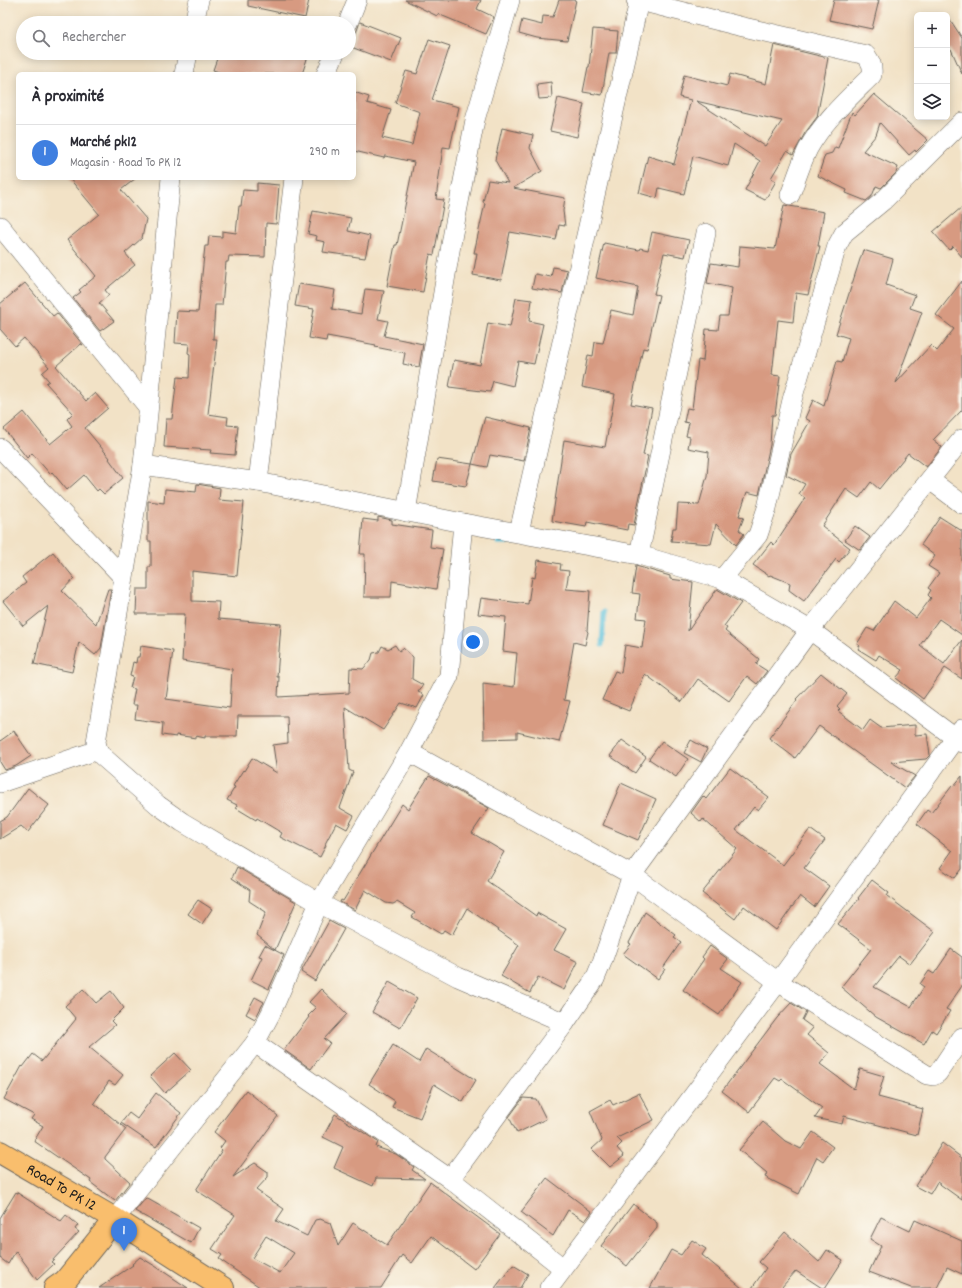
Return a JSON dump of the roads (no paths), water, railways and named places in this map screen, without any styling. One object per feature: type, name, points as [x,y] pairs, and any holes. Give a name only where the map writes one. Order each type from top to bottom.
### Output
[{"type":"main road","name":"Road To PK 12","points":[[0,1152],[115,1219],[223,1288]]},
{"type":"main road","points":[[55,1288],[65,1281],[115,1219]]},
{"type":"street","points":[[196,16],[199,0]]},
{"type":"street","points":[[351,16],[357,0]]},
{"type":"street","points":[[406,512],[453,233],[475,120],[510,0]]},
{"type":"street","points":[[519,532],[638,0],[739,26],[866,55],[871,61],[873,68],[872,74],[832,115],[808,150],[790,195]]},
{"type":"street","points":[[184,72],[187,60]]},
{"type":"street","points":[[327,72],[332,60]]},
{"type":"street","points":[[722,579],[758,535],[767,508],[792,400],[837,246],[844,233],[883,201],[962,122]]},
{"type":"street","points":[[171,180],[143,465],[96,742],[98,750],[102,756],[158,805],[182,822],[319,903],[458,977],[565,1023]]},
{"type":"street","points":[[258,482],[294,180]]},
{"type":"street","points":[[0,226],[148,407]]},
{"type":"street","points":[[639,555],[706,233]]},
{"type":"street","points":[[450,1179],[565,1023],[595,979],[632,875],[810,630],[962,439]]},
{"type":"street","points":[[0,448],[123,577]]},
{"type":"street","points":[[143,465],[258,482],[463,523],[639,555],[722,579],[810,630],[960,737],[549,1288]]},
{"type":"street","points":[[930,480],[962,504]]},
{"type":"street","points":[[115,1219],[255,1043],[271,1013],[319,903],[409,752],[449,676],[451,669],[463,523]]},
{"type":"street","points":[[0,783],[98,750]]},
{"type":"street","points":[[409,752],[632,875],[778,982],[927,1075],[933,1076],[938,1074],[962,1037]]},
{"type":"street","points":[[255,1043],[450,1179],[563,1268]]},
{"type":"waterway","points":[[498,542],[515,542]]},
{"type":"waterway","points":[[602,645],[604,612]]},
{"type":"place","name":"Marché pk12","points":[[124,1251]]}]
